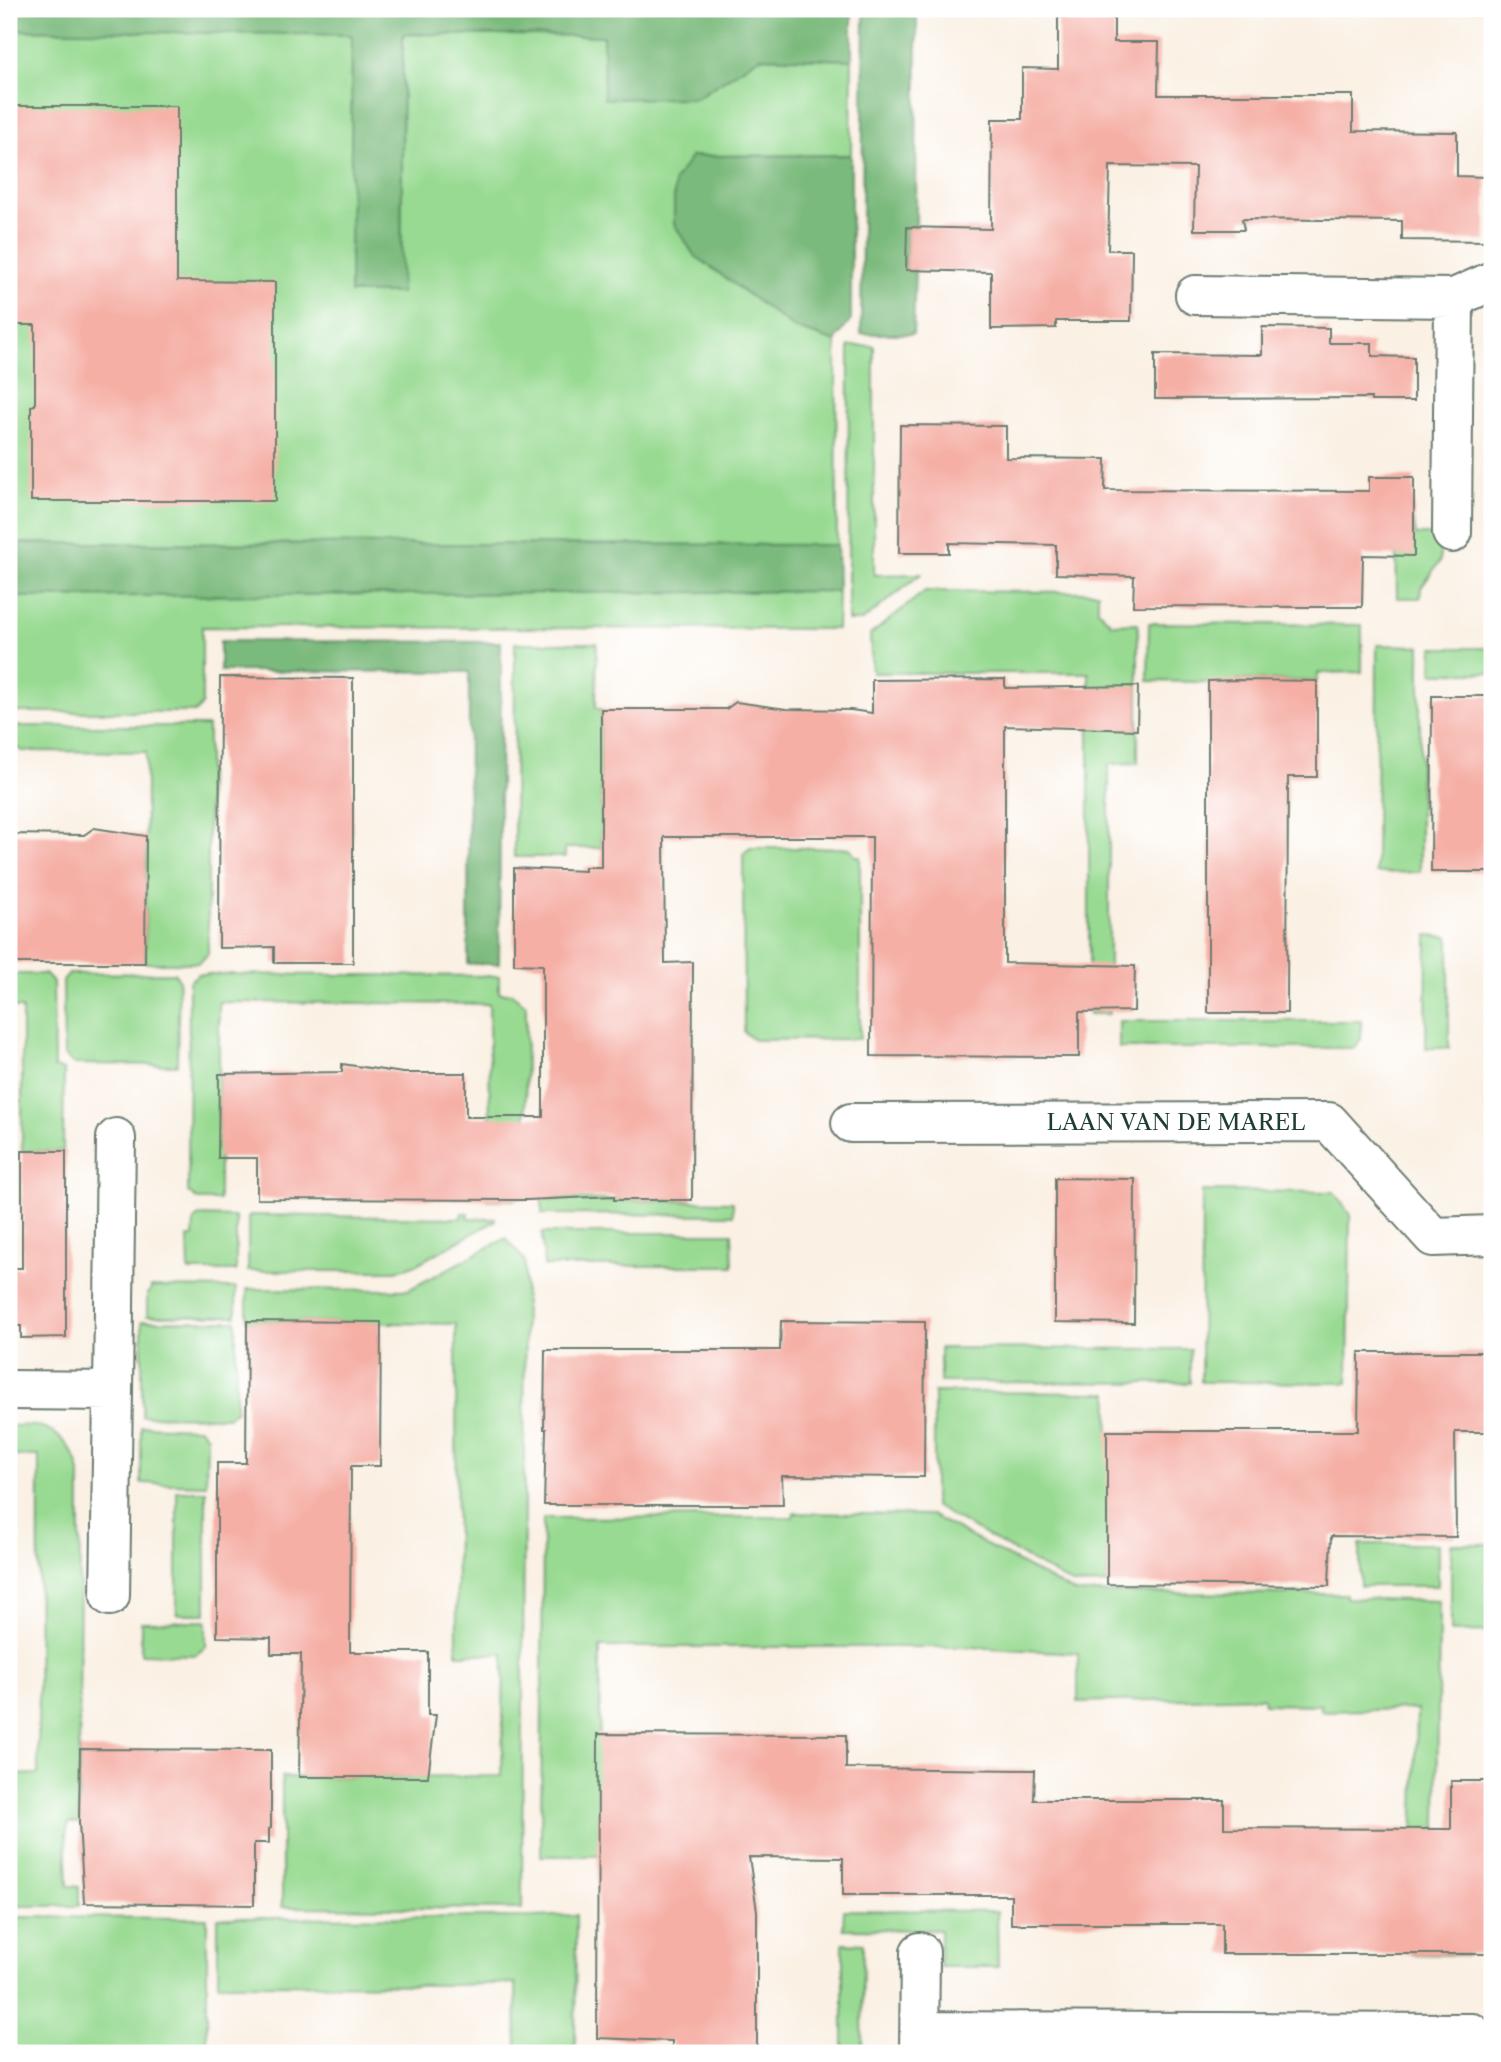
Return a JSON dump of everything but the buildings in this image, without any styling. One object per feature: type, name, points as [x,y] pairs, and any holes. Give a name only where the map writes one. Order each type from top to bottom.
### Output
[{"type":"street","points":[[1195,295],[1454,298],[1492,281]]},
{"type":"street","points":[[1452,533],[1454,298]]},
{"type":"street","name":"LAAN VAN DE MAREL","points":[[851,1123],[1329,1122],[1433,1237],[1492,1236]]},
{"type":"street","points":[[110,1596],[116,1138]]},
{"type":"street","points":[[9,1391],[113,1391]]},
{"type":"street","points":[[919,1952],[920,2042],[1472,2033],[1486,2053]]},
{"type":"green space","points":[[9,9],[852,9],[852,60],[760,57],[696,98],[604,99],[603,36],[403,34],[401,293],[350,293],[352,35],[9,30]]},
{"type":"green space","points":[[864,9],[917,9],[916,227],[907,227],[906,269],[915,270],[913,334],[861,334]]},
{"type":"green space","points":[[1247,9],[1492,9],[1247,11]]},
{"type":"green space","points":[[9,30],[352,34],[350,293],[401,292],[403,34],[604,36],[696,98],[760,57],[852,60],[851,155],[692,156],[793,328],[836,342],[837,545],[9,543]]},
{"type":"green space","points":[[851,155],[851,320],[836,342],[794,328],[694,255],[674,224],[674,181],[692,156]]},
{"type":"green space","points":[[849,346],[874,346],[874,575],[921,574],[862,621],[848,621]]},
{"type":"green space","points":[[1396,522],[1414,522],[1416,535],[1440,535],[1440,561],[1421,588],[1420,598],[1397,598]]},
{"type":"green space","points":[[9,543],[837,545],[838,591],[9,597]]},
{"type":"green space","points":[[838,591],[837,629],[202,627],[202,705],[196,712],[9,712],[9,597]]},
{"type":"green space","points":[[925,591],[1098,592],[1098,610],[1112,624],[1138,623],[1138,763],[1109,764],[1109,1014],[1089,1014],[1089,673],[872,673],[870,635]]},
{"type":"green space","points":[[1149,623],[1362,625],[1362,672],[1318,673],[1317,681],[1148,681]]},
{"type":"green space","points":[[220,641],[501,642],[499,964],[468,964],[469,672],[220,671]]},
{"type":"green space","points":[[515,643],[597,643],[596,708],[601,709],[601,848],[565,848],[565,857],[514,857]]},
{"type":"green space","points":[[1377,645],[1420,646],[1420,872],[1376,873]]},
{"type":"green space","points":[[1433,648],[1492,648],[1492,673],[1432,673]]},
{"type":"green space","points":[[9,726],[208,726],[208,954],[199,963],[145,963],[146,752],[9,749]]},
{"type":"green space","points":[[750,848],[850,848],[855,856],[860,856],[860,1039],[754,1040],[744,1032],[743,854]]},
{"type":"green space","points":[[1427,935],[1449,937],[1449,1048],[1426,1048]]},
{"type":"green space","points":[[174,973],[179,979],[177,1065],[74,1064],[64,1055],[63,981],[69,974]]},
{"type":"green space","points":[[9,974],[45,974],[53,982],[54,1068],[64,1070],[63,1151],[22,1151],[22,1008],[9,1008]]},
{"type":"green space","points":[[198,974],[499,976],[499,993],[511,993],[526,1005],[525,1186],[515,1200],[488,1200],[489,1004],[219,1002],[219,1200],[198,1200],[188,1192],[189,982]]},
{"type":"green space","points":[[1119,1021],[1361,1021],[1361,1039],[1354,1048],[1119,1048]]},
{"type":"green space","points":[[1202,1191],[1334,1192],[1350,1215],[1348,1383],[1201,1382]]},
{"type":"green space","points":[[542,1199],[733,1202],[733,1215],[542,1214]]},
{"type":"green space","points":[[462,1213],[468,1213],[468,1218],[495,1221],[417,1264],[396,1271],[248,1271],[248,1218],[251,1215],[461,1218]]},
{"type":"green space","points":[[199,1216],[236,1219],[236,1271],[189,1271],[188,1237],[193,1237],[194,1220]]},
{"type":"green space","points":[[542,1233],[732,1233],[733,1266],[544,1266]]},
{"type":"green space","points":[[506,1238],[525,1261],[522,1909],[282,1907],[282,1777],[502,1776],[504,1654],[457,1654],[456,1324],[247,1321],[247,1289],[408,1290]]},
{"type":"green space","points":[[151,1287],[236,1288],[236,1316],[147,1316],[147,1293]]},
{"type":"green space","points":[[142,1321],[236,1321],[236,1410],[228,1417],[142,1416]]},
{"type":"green space","points":[[940,1348],[1190,1349],[1190,1383],[940,1382]]},
{"type":"green space","points":[[934,1392],[1109,1393],[1107,1584],[1074,1585],[934,1506]]},
{"type":"green space","points":[[9,1426],[38,1426],[56,1434],[71,1451],[80,1472],[79,1823],[69,1823],[66,1833],[68,1886],[79,1887],[79,1906],[9,1906],[9,1775],[38,1774],[39,1456],[9,1456]]},
{"type":"green space","points":[[141,1426],[199,1428],[207,1436],[206,1485],[141,1483]]},
{"type":"green space","points":[[177,1491],[206,1491],[206,1614],[177,1614]]},
{"type":"green space","points":[[794,1513],[931,1515],[1075,1593],[1346,1594],[1346,1598],[1439,1601],[1437,1830],[1467,1830],[1467,1955],[1411,1954],[1417,1709],[1321,1711],[1321,1705],[1264,1704],[1263,1697],[1078,1702],[1078,1653],[971,1647],[600,1647],[599,1856],[541,1856],[543,1518],[793,1517]]},
{"type":"green space","points":[[1360,1544],[1438,1544],[1438,1586],[1360,1586]]},
{"type":"green space","points":[[1451,1544],[1492,1544],[1492,1631],[1451,1632]]},
{"type":"green space","points":[[206,1621],[206,1647],[195,1655],[141,1654],[141,1622]]},
{"type":"green space","points":[[844,1910],[997,1911],[998,1967],[940,1967],[940,1930],[843,1929]]},
{"type":"green space","points":[[576,1915],[575,2053],[517,2053],[516,1983],[218,1984],[218,1918]]},
{"type":"green space","points":[[9,1917],[207,1918],[207,2053],[9,2053]]},
{"type":"green space","points":[[843,1943],[863,1944],[862,2053],[843,2053]]}]
